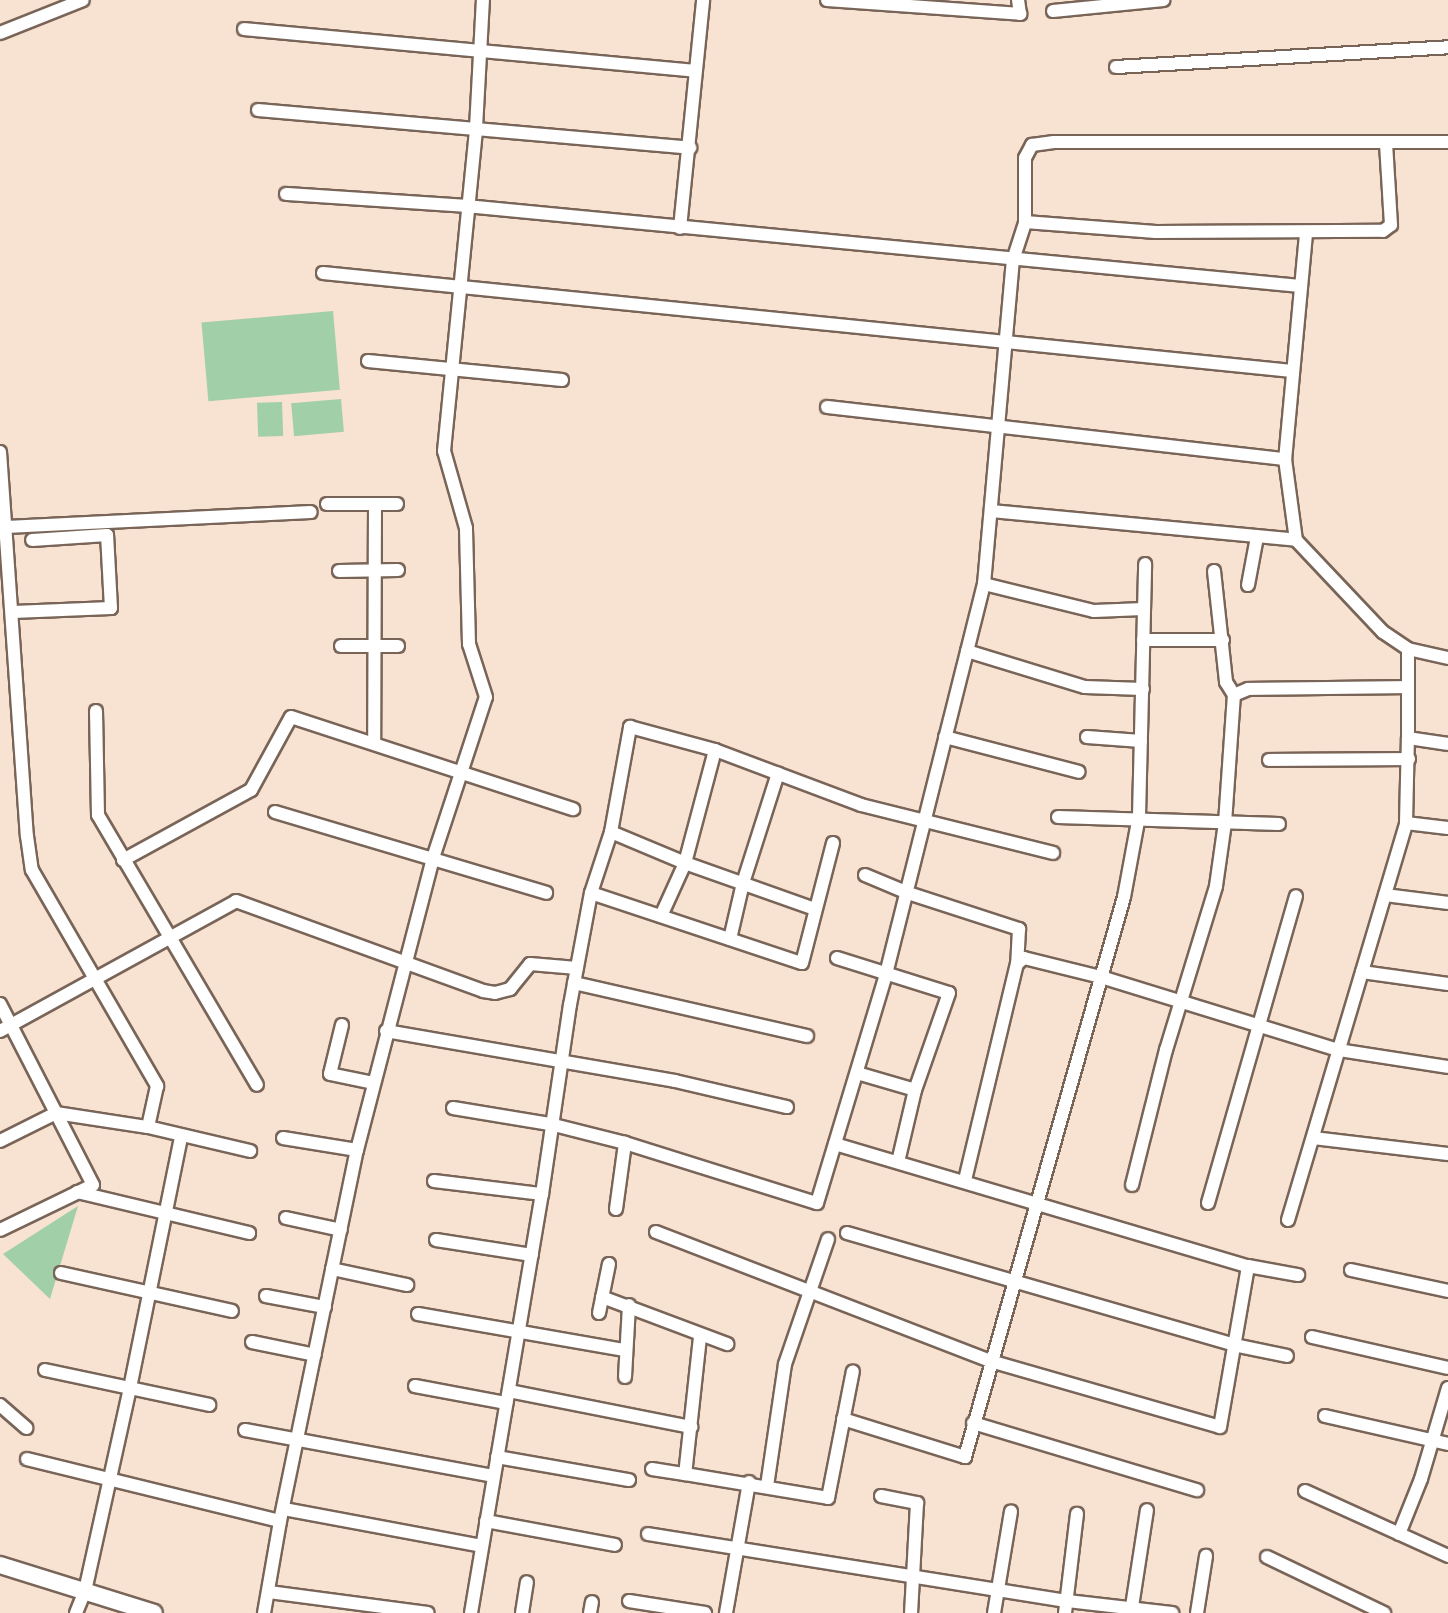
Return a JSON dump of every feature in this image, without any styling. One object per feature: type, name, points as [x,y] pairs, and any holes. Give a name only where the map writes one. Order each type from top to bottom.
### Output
[{"type":"street","points":[[0,33],[83,0]]},
{"type":"street","points":[[264,1613],[332,1269],[373,1083],[433,858],[486,697],[469,644],[466,528],[444,451],[476,128],[483,0]]},
{"type":"street","points":[[680,228],[703,0]]},
{"type":"street","points":[[827,0],[1020,14],[1020,1]]},
{"type":"street","points":[[1053,11],[1163,0]]},
{"type":"street","points":[[244,29],[695,71]]},
{"type":"street","points":[[1116,67],[1448,47]]},
{"type":"street","points":[[258,110],[690,148]]},
{"type":"street","points":[[453,1108],[550,1124],[625,1143],[817,1203],[908,893],[984,584],[1013,260],[1025,222],[1025,158],[1032,145],[1054,142],[1448,142]]},
{"type":"street","points":[[1025,222],[1156,232],[1306,234],[1383,231],[1391,225],[1386,144]]},
{"type":"street","points":[[286,194],[466,206],[1300,286]]},
{"type":"street","points":[[1306,234],[1285,459],[1296,540],[1366,617],[1408,649],[1448,658]]},
{"type":"street","points":[[323,273],[1292,371]]},
{"type":"street","points":[[368,361],[562,380]]},
{"type":"street","points":[[827,407],[1285,459]]},
{"type":"street","points":[[0,452],[32,870],[157,1086],[148,1127]]},
{"type":"street","points":[[327,504],[397,504]]},
{"type":"street","points":[[374,743],[375,504]]},
{"type":"street","points":[[992,511],[1296,540]]},
{"type":"street","points":[[6,527],[311,512]]},
{"type":"street","points":[[13,612],[111,608],[107,535],[32,540]]},
{"type":"street","points":[[1248,585],[1257,537]]},
{"type":"street","points":[[843,1419],[965,1457],[1124,897],[1138,820],[1145,564]]},
{"type":"street","points":[[339,571],[398,570]]},
{"type":"street","points":[[1132,1185],[1180,1002],[1216,886],[1225,823],[1234,695],[1226,682],[1214,571]]},
{"type":"street","points":[[984,584],[1094,611],[1143,609]]},
{"type":"street","points":[[1143,640],[1223,640]]},
{"type":"street","points":[[341,646],[398,646]]},
{"type":"street","points":[[0,648],[14,647]]},
{"type":"street","points":[[1288,1220],[1406,823],[1408,649]]},
{"type":"street","points":[[967,651],[1085,687],[1143,689]]},
{"type":"street","points":[[1234,695],[1248,689],[1407,687]]},
{"type":"street","points":[[96,711],[98,815],[257,1085]]},
{"type":"street","points":[[123,860],[251,790],[291,717],[573,809]]},
{"type":"street","points":[[471,1613],[542,1194],[550,1124],[574,983],[591,893],[611,832],[630,727],[715,750],[861,805],[1053,853]]},
{"type":"street","points":[[945,737],[1079,772]]},
{"type":"street","points":[[1087,737],[1141,741]]},
{"type":"street","points":[[1408,738],[1448,744]]},
{"type":"street","points":[[661,916],[685,863],[715,750]]},
{"type":"street","points":[[1269,760],[1409,759]]},
{"type":"street","points":[[730,939],[743,883],[778,773]]},
{"type":"street","points":[[275,812],[546,893]]},
{"type":"street","points":[[1058,817],[1279,824]]},
{"type":"street","points":[[1406,823],[1448,828]]},
{"type":"street","points":[[611,832],[685,863],[815,909]]},
{"type":"street","points":[[591,893],[802,963],[833,843]]},
{"type":"street","points":[[865,875],[908,893],[1019,929],[1017,964],[965,1180]]},
{"type":"street","points":[[1385,895],[1448,903]]},
{"type":"street","points":[[1208,1203],[1296,896]]},
{"type":"street","points":[[6,1027],[236,901],[404,964],[495,993],[510,989],[530,964],[577,968]]},
{"type":"street","points":[[837,958],[949,993],[915,1090],[898,1162]]},
{"type":"street","points":[[1017,964],[1024,958],[1034,958],[1339,1050],[1448,1067]]},
{"type":"street","points":[[1362,972],[1448,984]]},
{"type":"street","points":[[574,983],[807,1036]]},
{"type":"street","points":[[0,1004],[6,1027],[93,1185],[0,1230]]},
{"type":"street","points":[[342,1025],[330,1074],[373,1083]]},
{"type":"street","points":[[386,1031],[675,1081],[787,1107]]},
{"type":"street","points":[[857,1073],[915,1090]]},
{"type":"street","points":[[0,1141],[56,1113],[148,1127],[250,1151]]},
{"type":"street","points":[[76,1613],[85,1591],[130,1388],[181,1137]]},
{"type":"street","points":[[283,1138],[357,1150]]},
{"type":"street","points":[[1313,1138],[1448,1154]]},
{"type":"street","points":[[616,1209],[625,1143]]},
{"type":"street","points":[[835,1144],[1248,1266],[1298,1275]]},
{"type":"street","points":[[434,1181],[542,1194]]},
{"type":"street","points":[[77,1192],[249,1233]]},
{"type":"street","points":[[286,1218],[341,1230]]},
{"type":"street","points":[[656,1232],[990,1361],[1220,1427],[1248,1266]]},
{"type":"street","points":[[847,1233],[1234,1345],[1287,1356]]},
{"type":"street","points":[[767,1486],[785,1364],[828,1239]]},
{"type":"street","points":[[436,1240],[532,1255]]},
{"type":"street","points":[[599,1313],[609,1264]]},
{"type":"street","points":[[332,1269],[407,1285]]},
{"type":"street","points":[[1351,1270],[1448,1291]]},
{"type":"street","points":[[61,1273],[232,1311]]},
{"type":"street","points":[[266,1296],[325,1307]]},
{"type":"street","points":[[602,1297],[629,1305],[700,1337],[727,1344]]},
{"type":"street","points":[[625,1377],[629,1305]]},
{"type":"street","points":[[418,1314],[625,1350]]},
{"type":"street","points":[[685,1474],[700,1337]]},
{"type":"street","points":[[1312,1337],[1448,1368]]},
{"type":"street","points":[[252,1342],[315,1355]]},
{"type":"street","points":[[45,1370],[209,1405]]},
{"type":"street","points":[[652,1469],[749,1482],[828,1498],[853,1371]]},
{"type":"street","points":[[415,1386],[508,1397],[691,1427]]},
{"type":"street","points":[[1399,1534],[1448,1388]]},
{"type":"street","points":[[0,1405],[26,1428]]},
{"type":"street","points":[[1325,1416],[1448,1444]]},
{"type":"street","points":[[973,1423],[1197,1490]]},
{"type":"street","points":[[245,1430],[493,1476]]},
{"type":"street","points":[[497,1457],[629,1480]]},
{"type":"street","points":[[27,1459],[282,1515],[482,1546]]},
{"type":"street","points":[[726,1613],[749,1482]]},
{"type":"street","points":[[1305,1491],[1448,1556]]},
{"type":"street","points":[[881,1496],[917,1503],[916,1577],[911,1613]]},
{"type":"street","points":[[1132,1611],[1147,1510]]},
{"type":"street","points":[[994,1613],[1011,1511]]},
{"type":"street","points":[[1066,1607],[1077,1514]]},
{"type":"street","points":[[486,1521],[615,1545]]},
{"type":"street","points":[[648,1534],[736,1551],[998,1590],[1066,1607],[1172,1613]]},
{"type":"street","points":[[1197,1613],[1206,1556]]},
{"type":"street","points":[[1267,1557],[1384,1613]]},
{"type":"street","points":[[0,1565],[154,1613]]},
{"type":"street","points":[[522,1613],[527,1582]]},
{"type":"street","points":[[269,1592],[428,1613]]},
{"type":"street","points":[[629,1601],[705,1613]]},
{"type":"green space","points":[[333,311],[340,390],[208,401],[202,323]]},
{"type":"green space","points":[[341,399],[344,432],[294,436],[291,403]]},
{"type":"green space","points":[[282,402],[283,436],[258,437],[257,403]]},
{"type":"green space","points":[[78,1206],[50,1299],[3,1254]]}]
